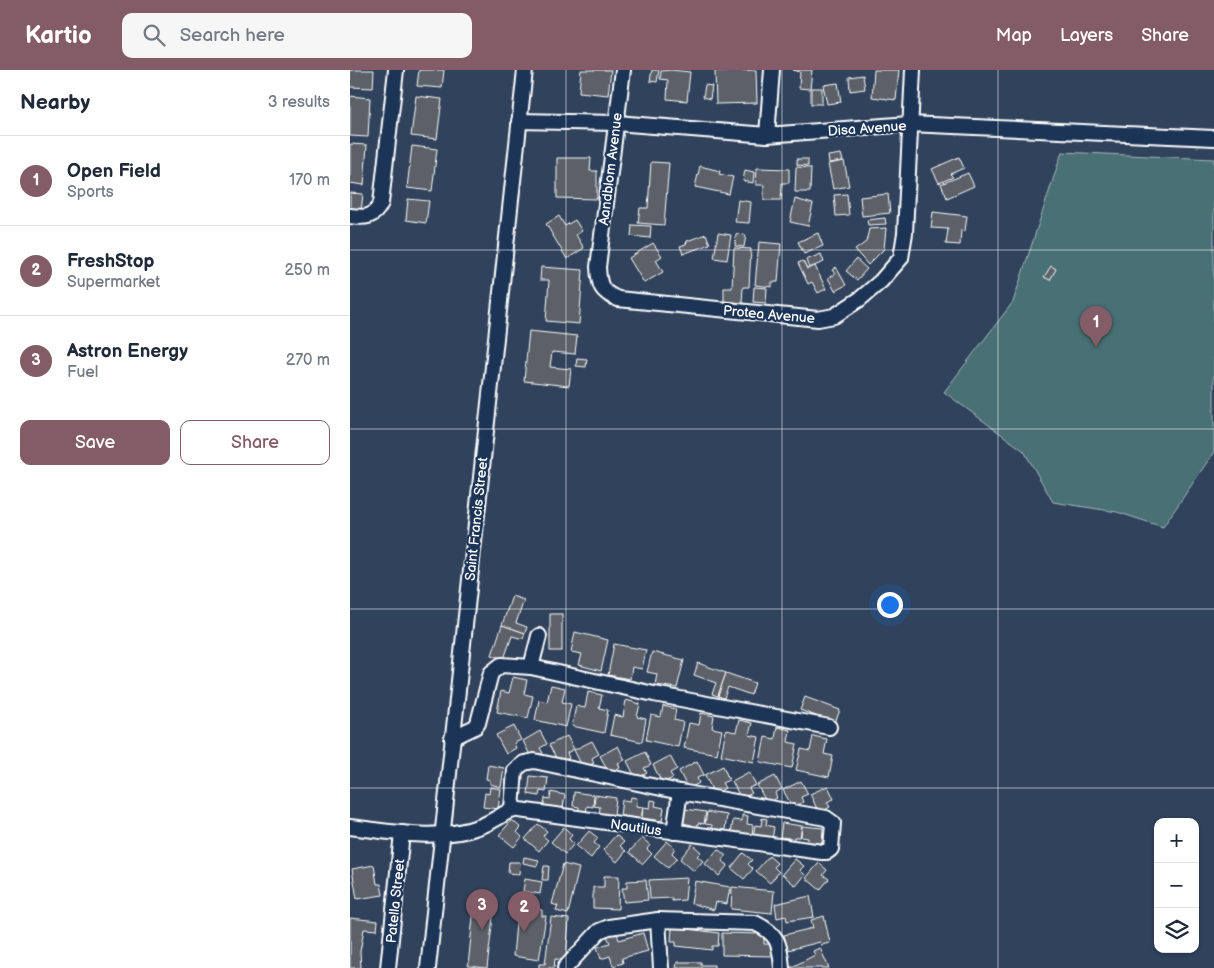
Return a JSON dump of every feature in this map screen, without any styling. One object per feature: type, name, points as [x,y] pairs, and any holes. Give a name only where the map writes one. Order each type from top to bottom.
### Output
[{"type":"street","points":[[350,216],[370,216],[376,212],[381,203],[396,70]]},
{"type":"street","name":"Saint Francis Street","points":[[428,968],[525,70]]},
{"type":"street","name":"Aandblom Avenue","points":[[598,267],[622,70]]},
{"type":"street","points":[[767,135],[772,70]]},
{"type":"street","name":"Protea Avenue","points":[[598,267],[598,280],[603,290],[618,299],[802,319],[834,316],[860,300],[881,281],[901,258],[905,233],[913,70]]},
{"type":"street","name":"Disa Avenue","points":[[520,121],[616,123],[767,135],[909,124],[1214,138]]},
{"type":"street","points":[[531,667],[539,636]]},
{"type":"street","points":[[452,738],[476,727],[489,679],[495,668],[504,665],[531,667],[654,694],[829,727]]},
{"type":"street","points":[[350,827],[442,835],[483,826],[512,809],[515,770],[527,762],[534,762],[680,792],[674,832]]},
{"type":"street","name":"Nautilus","points":[[512,809],[822,852],[828,852],[831,847],[833,823],[826,818],[680,792]]},
{"type":"street","name":"Patella Street","points":[[388,968],[402,833]]},
{"type":"street","points":[[565,968],[599,931],[609,927],[658,920],[755,923],[767,929],[777,938],[782,968]]},
{"type":"street","points":[[658,920],[661,968]]},
{"type":"green space","points":[[1062,152],[1214,159],[1214,452],[1163,527],[1117,512],[1053,502],[1024,451],[944,392],[1013,302]]},
{"type":"building","points":[[350,70],[374,70],[373,88],[350,87]]},
{"type":"building","points":[[419,70],[444,70],[442,88],[417,86]]},
{"type":"building","points":[[581,70],[611,70],[608,95],[579,92]]},
{"type":"building","points":[[652,70],[659,70],[657,82],[650,81]]},
{"type":"building","points":[[756,70],[757,103],[716,104],[715,71]]},
{"type":"building","points":[[793,70],[812,70],[810,89],[799,88],[800,72]]},
{"type":"building","points":[[874,70],[899,70],[896,100],[872,97]]},
{"type":"building","points":[[661,71],[690,72],[687,101],[667,99],[668,80],[660,79]]},
{"type":"building","points":[[863,75],[865,89],[850,91],[849,77]]},
{"type":"building","points":[[838,83],[841,102],[827,104],[823,85]]},
{"type":"building","points":[[705,85],[712,86],[710,99],[703,97]]},
{"type":"building","points":[[811,88],[822,88],[822,104],[811,104]]},
{"type":"building","points":[[350,96],[370,98],[368,137],[350,136]]},
{"type":"building","points":[[416,96],[442,99],[437,139],[411,136]]},
{"type":"building","points":[[350,144],[367,145],[364,185],[350,183]]},
{"type":"building","points":[[412,146],[437,149],[432,191],[407,188]]},
{"type":"building","points":[[841,154],[843,161],[829,163],[828,156]]},
{"type":"building","points":[[959,157],[964,168],[950,174],[953,177],[939,183],[932,169]]},
{"type":"building","points":[[557,158],[591,158],[590,171],[597,171],[597,199],[557,198]]},
{"type":"building","points":[[797,159],[808,159],[808,166],[797,165]]},
{"type":"building","points":[[844,161],[849,186],[833,189],[828,164]]},
{"type":"building","points":[[651,162],[669,163],[664,225],[638,223],[640,208],[648,208]]},
{"type":"building","points":[[700,166],[720,171],[719,174],[733,177],[729,194],[695,187]]},
{"type":"building","points":[[796,167],[811,168],[810,192],[795,192]]},
{"type":"building","points":[[757,168],[789,169],[789,183],[782,183],[781,200],[764,200],[764,185],[756,185]]},
{"type":"building","points":[[745,170],[754,172],[753,183],[743,181]]},
{"type":"building","points":[[968,173],[974,186],[947,198],[941,184]]},
{"type":"building","points":[[350,193],[363,194],[361,212],[350,211]]},
{"type":"building","points":[[847,194],[849,215],[836,216],[834,195]]},
{"type":"building","points":[[888,194],[890,213],[862,216],[860,197]]},
{"type":"building","points":[[408,199],[429,201],[426,223],[406,220]]},
{"type":"building","points":[[795,199],[813,204],[808,226],[790,222]]},
{"type":"building","points":[[738,200],[751,202],[749,223],[735,222]]},
{"type":"building","points":[[933,212],[967,216],[965,231],[961,230],[960,245],[946,244],[948,229],[931,228]]},
{"type":"building","points":[[559,216],[565,226],[575,220],[582,231],[576,235],[584,248],[567,259],[546,224]]},
{"type":"building","points":[[885,218],[886,224],[868,225],[867,220]]},
{"type":"building","points":[[632,225],[651,226],[650,238],[631,236]]},
{"type":"building","points":[[886,228],[884,249],[868,265],[855,250],[866,242],[869,229]]},
{"type":"building","points":[[718,233],[731,235],[727,260],[714,258]]},
{"type":"building","points":[[818,233],[823,246],[804,254],[798,242]]},
{"type":"building","points":[[706,234],[710,244],[683,254],[680,246],[686,244],[687,241]]},
{"type":"building","points":[[736,234],[746,235],[744,247],[735,246]]},
{"type":"building","points":[[759,242],[781,244],[778,282],[772,282],[772,287],[755,285]]},
{"type":"building","points":[[653,243],[662,256],[656,260],[663,272],[644,283],[629,258]]},
{"type":"building","points":[[734,248],[751,249],[749,287],[743,287],[742,303],[724,301],[724,288],[732,288]]},
{"type":"building","points":[[821,254],[824,262],[809,268],[806,260]]},
{"type":"building","points":[[856,259],[867,269],[857,280],[846,271]]},
{"type":"building","points":[[803,261],[807,269],[815,266],[826,289],[818,293],[812,282],[808,284],[798,263]]},
{"type":"building","points":[[1051,266],[1056,269],[1050,280],[1044,277]]},
{"type":"building","points":[[541,267],[583,270],[579,324],[546,321],[549,280],[540,280]]},
{"type":"building","points":[[836,267],[846,285],[835,291],[828,278],[835,274],[832,270]]},
{"type":"building","points":[[754,287],[767,288],[766,303],[753,302]]},
{"type":"building","points":[[529,331],[577,336],[575,354],[552,352],[550,367],[571,369],[569,386],[524,381]]},
{"type":"building","points":[[577,358],[587,359],[586,367],[576,366]]},
{"type":"building","points":[[512,596],[524,600],[516,623],[527,627],[525,633],[502,625]]},
{"type":"building","points":[[550,614],[562,614],[562,651],[550,651]]},
{"type":"building","points":[[502,625],[525,633],[523,639],[512,636],[504,659],[492,655]]},
{"type":"building","points":[[575,632],[608,640],[601,671],[579,665],[582,654],[571,652]]},
{"type":"building","points":[[614,644],[646,650],[642,669],[632,667],[630,679],[608,675]]},
{"type":"building","points":[[652,652],[684,660],[677,688],[655,685],[657,674],[647,672]]},
{"type":"building","points":[[698,663],[726,673],[718,696],[712,694],[716,683],[694,675]]},
{"type":"building","points":[[726,673],[755,683],[751,695],[728,687],[724,698],[718,696]]},
{"type":"building","points":[[513,677],[527,680],[524,694],[533,696],[528,718],[497,712],[501,691],[509,693]]},
{"type":"building","points":[[551,685],[565,688],[562,702],[571,704],[566,727],[535,720],[539,700],[547,702]]},
{"type":"building","points":[[588,692],[602,695],[599,708],[608,710],[604,733],[572,726],[576,706],[585,708]]},
{"type":"building","points":[[805,697],[840,710],[835,723],[800,710]]},
{"type":"building","points":[[626,700],[640,704],[637,717],[646,719],[642,742],[610,735],[614,715],[623,717]]},
{"type":"building","points":[[663,706],[676,709],[674,720],[683,722],[678,747],[646,740],[651,715],[661,717]]},
{"type":"building","points":[[701,713],[714,716],[712,728],[722,730],[717,754],[684,748],[689,723],[699,725]]},
{"type":"building","points":[[739,720],[752,723],[749,735],[759,737],[754,762],[721,755],[726,730],[736,732]]},
{"type":"building","points":[[514,726],[521,740],[514,743],[516,748],[506,754],[496,735]]},
{"type":"building","points":[[777,727],[790,730],[788,742],[797,744],[792,768],[760,762],[765,737],[775,739]]},
{"type":"building","points":[[540,731],[547,744],[540,748],[543,753],[532,759],[523,741]]},
{"type":"building","points":[[567,736],[574,749],[567,753],[569,758],[559,763],[549,745]]},
{"type":"building","points":[[813,736],[827,739],[824,754],[833,756],[829,777],[796,770],[801,749],[810,751]]},
{"type":"building","points":[[592,741],[599,754],[592,758],[594,763],[583,768],[574,750]]},
{"type":"building","points":[[618,746],[625,760],[618,763],[620,768],[610,774],[600,756]]},
{"type":"building","points":[[645,752],[651,765],[644,768],[647,773],[636,779],[627,761]]},
{"type":"building","points":[[670,756],[677,769],[670,773],[673,778],[662,783],[653,765]]},
{"type":"building","points":[[697,761],[704,775],[697,778],[699,783],[688,789],[679,771]]},
{"type":"building","points":[[488,765],[504,768],[501,787],[490,784],[490,780],[486,779]]},
{"type":"building","points":[[723,766],[729,780],[722,783],[725,788],[714,794],[705,775]]},
{"type":"building","points":[[749,772],[756,785],[749,788],[752,793],[741,799],[732,781]]},
{"type":"building","points":[[530,776],[548,778],[546,792],[540,791],[539,796],[528,794]]},
{"type":"building","points":[[775,776],[782,789],[775,793],[777,798],[767,803],[757,785]]},
{"type":"building","points":[[801,781],[808,794],[801,797],[803,802],[793,808],[783,790]]},
{"type":"building","points":[[828,786],[834,799],[827,802],[830,807],[819,813],[810,794]]},
{"type":"building","points":[[490,787],[501,789],[498,809],[483,807],[485,793],[489,794]]},
{"type":"building","points":[[551,792],[565,795],[562,814],[543,810],[545,798],[550,799]]},
{"type":"building","points":[[574,792],[594,795],[593,807],[587,806],[586,813],[579,812],[579,807],[573,806]]},
{"type":"building","points":[[595,795],[616,798],[614,815],[599,816],[600,807],[594,806]]},
{"type":"building","points":[[631,797],[637,798],[636,806],[643,807],[641,819],[620,816],[622,800],[630,801]]},
{"type":"building","points":[[651,800],[656,801],[655,806],[664,808],[662,821],[642,818],[643,807],[650,808]]},
{"type":"building","points":[[685,809],[706,812],[704,824],[698,823],[697,832],[691,831],[692,825],[683,823]]},
{"type":"building","points":[[707,812],[727,815],[725,830],[716,829],[716,834],[711,833],[712,825],[705,824]]},
{"type":"building","points":[[742,815],[748,816],[747,824],[753,825],[752,836],[731,834],[733,820],[742,821]]},
{"type":"building","points":[[762,818],[767,819],[766,825],[774,827],[772,840],[753,837],[755,825],[761,826]]},
{"type":"building","points":[[512,820],[521,828],[517,832],[522,837],[514,847],[499,835]]},
{"type":"building","points":[[782,823],[802,826],[800,837],[794,837],[793,845],[788,844],[789,838],[780,837]]},
{"type":"building","points":[[538,824],[547,831],[543,836],[548,840],[539,851],[525,839]]},
{"type":"building","points":[[802,826],[823,828],[822,843],[814,843],[813,848],[807,847],[808,838],[801,837]]},
{"type":"building","points":[[564,827],[572,835],[569,839],[574,844],[565,854],[551,842]]},
{"type":"building","points":[[589,831],[598,838],[594,843],[599,847],[591,858],[576,846]]},
{"type":"building","points":[[616,835],[624,842],[620,846],[626,851],[617,862],[603,850]]},
{"type":"building","points":[[642,838],[650,845],[647,849],[652,854],[643,864],[629,852]]},
{"type":"building","points":[[667,841],[675,848],[672,853],[677,858],[668,868],[654,856]]},
{"type":"building","points":[[692,844],[701,852],[697,856],[703,861],[694,871],[680,859]]},
{"type":"building","points":[[718,849],[726,856],[722,861],[728,865],[719,876],[705,864]]},
{"type":"building","points":[[743,853],[752,860],[748,864],[753,869],[744,879],[731,868]]},
{"type":"building","points":[[769,856],[777,863],[774,867],[779,872],[770,883],[756,871]]},
{"type":"building","points":[[524,857],[539,860],[537,866],[523,863]]},
{"type":"building","points":[[795,859],[804,866],[800,870],[805,875],[796,886],[782,874]]},
{"type":"building","points":[[509,862],[520,862],[519,874],[508,873]]},
{"type":"building","points":[[819,863],[827,870],[823,875],[829,879],[820,890],[806,878]]},
{"type":"building","points":[[563,864],[579,868],[568,914],[556,911],[558,906],[552,904]]},
{"type":"building","points":[[374,865],[377,884],[381,884],[383,895],[357,899],[352,869]]},
{"type":"building","points":[[544,866],[549,866],[548,880],[542,880]]},
{"type":"building","points":[[604,876],[619,876],[618,909],[593,908],[593,887],[604,887]]},
{"type":"building","points":[[687,878],[685,900],[672,901],[672,898],[650,899],[649,880]]},
{"type":"building","points":[[525,879],[542,882],[540,894],[523,891]]},
{"type":"building","points":[[646,880],[648,900],[624,902],[622,888],[627,888],[627,881]]},
{"type":"building","points":[[695,881],[730,887],[727,904],[716,902],[714,910],[691,903]]},
{"type":"building","points":[[732,887],[774,891],[772,913],[731,909]]},
{"type":"building","points":[[810,896],[814,917],[787,921],[786,916],[777,918],[775,904]]},
{"type":"building","points":[[475,897],[495,900],[487,968],[468,966]]},
{"type":"building","points":[[521,907],[542,910],[542,916],[546,916],[539,960],[513,956],[517,912],[521,913]]},
{"type":"building","points":[[824,916],[830,943],[821,945],[820,942],[788,950],[784,935],[813,928],[811,920]]},
{"type":"building","points":[[551,917],[569,919],[566,960],[555,959],[554,968],[539,968],[539,964],[545,964]]},
{"type":"building","points":[[350,918],[378,921],[377,930],[364,929],[360,952],[361,968],[350,968]]},
{"type":"building","points":[[672,927],[719,933],[718,946],[712,946],[712,950],[676,946],[676,942],[671,942]]},
{"type":"building","points":[[617,933],[619,940],[643,933],[648,951],[622,958],[623,963],[613,966],[610,956],[601,959],[597,947],[610,943],[607,936]]},
{"type":"building","points":[[722,933],[764,934],[764,944],[775,944],[775,956],[722,955]]},
{"type":"building","points":[[820,948],[829,968],[790,968],[815,955],[813,951]]},
{"type":"building","points":[[677,962],[701,962],[701,965],[714,965],[714,968],[676,968]]},
{"type":"place","name":"Open Field","points":[[1096,347]]},
{"type":"place","name":"Astron Energy","points":[[482,930]]},
{"type":"place","name":"FreshStop","points":[[524,932]]}]
